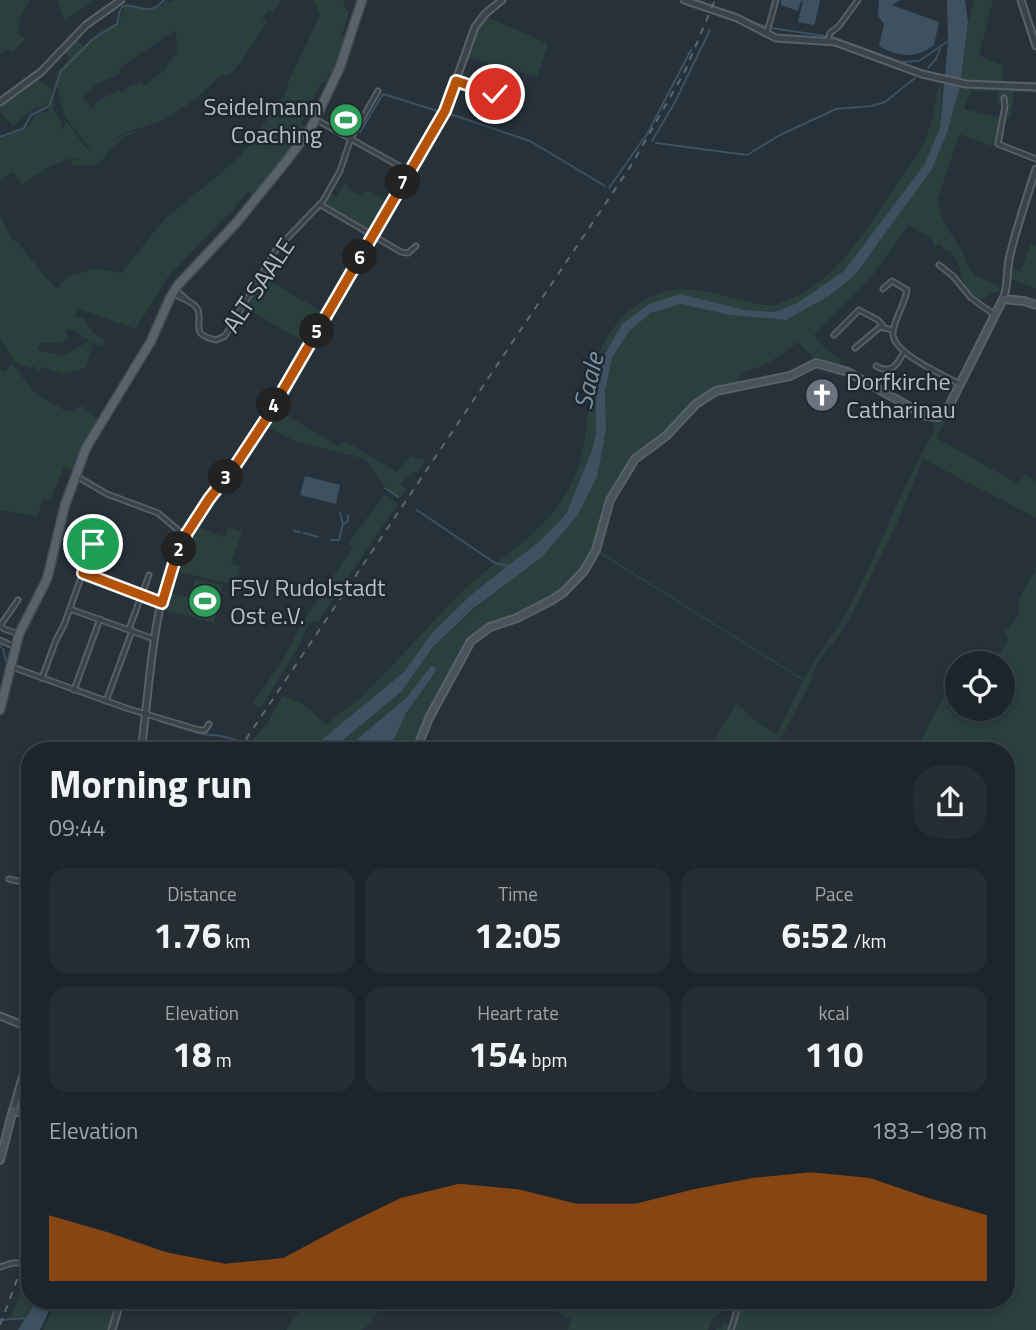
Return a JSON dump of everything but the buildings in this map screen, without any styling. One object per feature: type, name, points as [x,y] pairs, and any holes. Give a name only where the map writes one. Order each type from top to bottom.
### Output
[{"type":"main road","points":[[0,710],[19,634],[47,579],[69,491],[77,480],[86,448],[151,341],[167,305],[311,128],[322,122],[362,0]]},
{"type":"main road","points":[[420,742],[429,718],[471,641],[484,630],[517,618],[552,600],[572,584],[594,557],[610,500],[631,465],[666,436],[696,404],[720,389],[790,376],[816,363],[848,372],[931,418],[942,415],[1003,299],[1036,305]]},
{"type":"main road","points":[[0,1160],[13,1110],[21,1113]]},
{"type":"street","points":[[0,102],[41,72],[86,24],[121,0]]},
{"type":"street","points":[[142,742],[154,639],[174,563],[185,536],[237,463],[445,111],[475,27],[485,14],[502,0]]},
{"type":"street","points":[[684,0],[737,18],[766,34],[790,40],[829,40],[936,77],[966,84],[1036,87]]},
{"type":"street","points":[[766,34],[776,0]]},
{"type":"street","points":[[829,40],[830,33],[839,26],[858,0]]},
{"type":"street","points":[[1021,0],[1036,46]]},
{"type":"street","points":[[456,81],[495,94]]},
{"type":"street","name":"ALT SAALE","points":[[186,299],[198,309],[198,328],[202,334],[213,340],[223,338],[276,250],[321,205],[340,172],[351,138],[378,91]]},
{"type":"street","points":[[1004,98],[998,144],[1036,159]]},
{"type":"street","points":[[322,122],[410,172]]},
{"type":"street","points":[[1003,299],[1013,244],[1036,169]]},
{"type":"street","points":[[321,205],[401,252],[408,253],[416,246]]},
{"type":"street","points":[[939,265],[953,276],[971,298],[995,315]]},
{"type":"street","points":[[883,289],[892,281],[907,290],[893,330],[895,344],[960,384]]},
{"type":"street","points":[[177,295],[177,292],[186,299]]},
{"type":"street","points":[[177,295],[186,299]]},
{"type":"street","points":[[834,335],[859,310],[893,330]]},
{"type":"street","points":[[855,348],[883,326]]},
{"type":"street","points":[[876,366],[886,371],[893,369],[904,352]]},
{"type":"street","points":[[77,480],[161,515],[185,536]]},
{"type":"street","points":[[42,678],[93,544]]},
{"type":"street","points":[[83,573],[162,603]]},
{"type":"street","points":[[106,701],[149,575]]},
{"type":"street","points":[[18,600],[0,626],[19,634]]},
{"type":"street","points":[[70,609],[154,639]]},
{"type":"street","points":[[74,690],[100,619]]},
{"type":"street","points":[[0,640],[15,647]]},
{"type":"street","points":[[10,667],[199,730],[205,730],[209,724]]},
{"type":"street","points":[[9,879],[21,881]]},
{"type":"street","points":[[0,1016],[21,1024]]},
{"type":"street","points":[[13,1110],[21,1082]]},
{"type":"street","points":[[0,1267],[21,1264]]},
{"type":"street","points":[[112,1330],[118,1309]]},
{"type":"street","points":[[731,1330],[737,1309]]},
{"type":"green space","points":[[0,0],[30,0],[21,14],[17,33],[26,39],[12,52],[7,49],[0,55]]},
{"type":"green space","points":[[57,0],[94,0],[64,21]]},
{"type":"green space","points":[[166,0],[169,3],[175,0],[281,0],[273,12],[268,10],[256,31],[263,20],[267,22],[230,74],[220,76],[197,98],[164,120],[121,134],[113,142],[124,134],[139,130],[119,141],[96,164],[73,165],[70,161],[80,159],[66,160],[22,185],[13,172],[0,181],[0,139],[27,128],[37,113],[48,112],[53,96],[53,110],[61,122],[62,130],[66,121],[91,154],[62,108],[55,82],[57,73],[69,58],[62,51],[74,38],[84,46],[97,34],[116,23],[118,25],[125,6],[152,9]],"holes":[[[176,30],[177,54],[169,61],[166,69],[145,85],[141,82],[125,88],[126,90],[120,93],[119,90],[96,102],[93,110],[83,96],[98,83],[121,73],[119,68]]]},
{"type":"green space","points":[[314,0],[345,0],[343,5],[349,12],[342,36],[347,38],[333,72],[330,72],[326,82],[321,84],[301,123],[306,127],[254,196],[248,192],[236,208],[167,278],[136,329],[79,309],[75,316],[85,319],[93,333],[104,339],[103,347],[90,342],[93,345],[86,368],[63,374],[43,367],[39,373],[34,366],[31,368],[16,363],[0,338],[0,215],[12,240],[18,242],[57,288],[69,276],[97,268],[121,273],[164,220],[241,156],[286,92],[289,80],[320,15]],"holes":[[[69,329],[89,341],[63,356],[37,350],[41,343],[61,343],[69,337],[65,331]]]},
{"type":"green space","points":[[974,0],[993,0],[979,55],[1003,66],[1002,78],[1006,81],[1036,81],[1036,86],[970,85],[1036,90],[1036,93],[1014,92],[1010,118],[1006,119],[1003,131],[999,131],[994,147],[960,134],[937,200],[944,223],[963,252],[968,266],[976,276],[996,284],[1000,290],[979,300],[964,287],[959,264],[949,250],[939,244],[934,248],[931,238],[908,225],[872,276],[814,335],[841,360],[839,367],[815,359],[798,342],[763,366],[739,374],[738,383],[717,389],[670,430],[636,454],[609,494],[598,526],[593,553],[570,583],[552,598],[507,620],[494,622],[474,634],[465,644],[421,727],[416,742],[393,742],[406,713],[436,671],[431,667],[407,697],[354,742],[341,742],[402,691],[432,648],[577,516],[606,430],[605,391],[612,358],[629,330],[651,313],[681,304],[730,315],[786,320],[856,274],[907,204],[948,130],[960,86],[968,22]],"holes":[[[998,91],[997,100],[1001,107],[999,117],[964,109],[971,92]]]},
{"type":"green space","points":[[488,17],[548,44],[537,77],[467,57],[483,19]]},
{"type":"green space","points":[[36,78],[51,89],[51,99],[44,107],[34,108],[13,126],[0,112],[0,103]]},
{"type":"green space","points":[[942,86],[940,128],[924,165],[844,271],[797,303],[775,312],[745,310],[680,294],[623,324],[596,391],[596,431],[593,448],[566,514],[541,540],[473,593],[431,634],[404,672],[319,742],[251,742],[267,723],[282,696],[302,703],[326,725],[359,699],[477,578],[523,542],[551,515],[563,499],[580,460],[598,357],[606,338],[633,307],[662,292],[691,289],[759,304],[777,304],[797,296],[832,270],[861,237],[917,156],[929,129],[938,87]]},
{"type":"green space","points":[[345,182],[353,192],[361,196],[368,190],[389,203],[373,229],[367,230],[326,205],[330,193],[337,197]]},
{"type":"green space","points":[[1031,244],[1036,246],[1036,289],[1009,278],[1009,267],[1020,271]]},
{"type":"green space","points":[[263,277],[324,313],[306,343],[245,308]]},
{"type":"green space","points":[[11,364],[20,371],[35,393],[67,412],[82,406],[100,420],[74,471],[64,467],[50,500],[44,498],[37,516],[0,510],[0,369],[5,372]]},
{"type":"green space","points":[[278,410],[338,446],[348,443],[397,472],[411,456],[426,460],[418,473],[406,476],[400,484],[407,489],[400,498],[386,487],[365,459],[295,441],[267,427]]},
{"type":"green space","points":[[948,416],[936,438],[1019,484],[1025,474],[1036,481],[1036,518],[923,459],[897,523],[854,610],[841,633],[817,663],[810,684],[779,742],[715,742],[736,703],[757,722],[777,734],[803,681],[600,554],[601,552],[804,679],[845,616],[861,584],[933,433],[935,427],[931,419]]},
{"type":"green space","points":[[384,495],[398,504],[318,622],[309,622],[299,646],[261,708],[253,703],[353,547],[348,543]]},
{"type":"green space","points":[[194,526],[224,537],[228,527],[242,532],[231,564],[240,567],[235,585],[175,571],[181,555],[186,554],[194,535]]},
{"type":"green space","points":[[1036,568],[1036,1330],[716,1330],[717,1327],[722,1329],[724,1323],[730,1325],[734,1312],[740,1314],[742,1309],[1015,1309],[1015,742],[920,742],[945,695],[945,721],[1015,721],[1015,651],[1001,651],[1009,640],[1004,633],[1020,613],[1018,601]]},
{"type":"green space","points":[[195,579],[223,585],[214,623],[164,610],[168,593],[190,598]]},
{"type":"green space","points":[[21,1290],[21,1309],[31,1309],[26,1316],[11,1318]]},
{"type":"green space","points":[[54,1309],[115,1309],[109,1330],[43,1330]]},
{"type":"green space","points":[[301,1309],[381,1309],[363,1330],[286,1330]]},
{"type":"green space","points":[[554,1309],[721,1309],[719,1314],[713,1317],[708,1330],[568,1330],[571,1319]]},
{"type":"water","points":[[781,0],[820,0],[815,23],[813,25],[798,22],[803,1],[798,11],[781,5]]},
{"type":"water","points":[[879,0],[901,0],[892,5],[939,22],[934,45],[920,53],[907,55],[879,46],[884,24],[878,16]]},
{"type":"water","points":[[947,0],[965,0],[968,22],[960,86],[948,130],[932,169],[856,274],[829,296],[786,320],[730,315],[681,304],[651,313],[630,330],[612,358],[605,391],[606,430],[597,477],[577,516],[542,557],[474,608],[432,648],[402,691],[341,742],[319,742],[404,672],[431,634],[473,593],[541,540],[566,514],[593,448],[596,431],[596,391],[603,357],[622,324],[649,304],[680,294],[745,310],[775,312],[797,303],[844,271],[924,165],[940,128],[948,41]]},
{"type":"water","points":[[305,476],[340,485],[336,504],[300,495]]},
{"type":"water","points":[[431,666],[435,667],[436,671],[406,713],[393,742],[354,742],[407,697]]},
{"type":"water","points":[[31,1309],[50,1309],[40,1330],[18,1330]]},
{"type":"waterway","points":[[0,137],[24,128],[31,115],[49,106],[61,71],[93,39],[117,24],[122,7],[152,9],[164,0]]},
{"type":"waterway","points":[[697,0],[766,27]]},
{"type":"waterway","points":[[771,28],[832,37],[901,62],[919,61],[947,42]]},
{"type":"waterway","points":[[652,141],[675,102],[710,30]]},
{"type":"waterway","points":[[928,68],[940,49]]},
{"type":"waterway","points":[[645,138],[691,50]]},
{"type":"waterway","points":[[656,143],[747,155],[780,135],[836,109],[885,102],[915,78]]},
{"type":"waterway","points":[[360,132],[383,94],[441,112]]},
{"type":"waterway","points":[[447,113],[530,141],[605,186]]},
{"type":"waterway","points":[[609,188],[644,138]]},
{"type":"waterway","points":[[385,488],[398,497]]},
{"type":"waterway","points":[[417,510],[495,563],[508,566]]},
{"type":"waterway","points":[[331,540],[339,540],[343,524],[340,513]]},
{"type":"waterway","points":[[344,524],[348,521],[348,515]]},
{"type":"waterway","points":[[294,531],[300,532]]},
{"type":"waterway","points":[[304,533],[318,537]]},
{"type":"waterway","points":[[3,649],[6,661]]},
{"type":"waterway","points":[[27,670],[42,675]]},
{"type":"waterway","points":[[45,676],[72,687]]},
{"type":"waterway","points":[[77,688],[87,692]]},
{"type":"waterway","points":[[90,693],[105,698]]},
{"type":"waterway","points":[[109,700],[124,706]]},
{"type":"waterway","points":[[159,721],[202,734],[243,742]]},
{"type":"waterway","points":[[0,1320],[27,1318]]},
{"type":"railway","points":[[244,742],[632,164],[685,71],[715,0]]},
{"type":"railway","points":[[0,1325],[21,1269]]},
{"type":"place","name":"Seidelmann Coaching","points":[[346,120]]},
{"type":"place","name":"Dorfkirche Catharinau","points":[[822,395]]},
{"type":"place","name":"FSV Rudolstadt Ost e.V.","points":[[205,601]]},
{"type":"route","points":[[93,544],[83,573],[162,603],[174,563],[187,533],[268,416],[445,111],[456,81],[495,94]]},
{"type":"water label","name":"Saale","points":[[588,381]]}]
